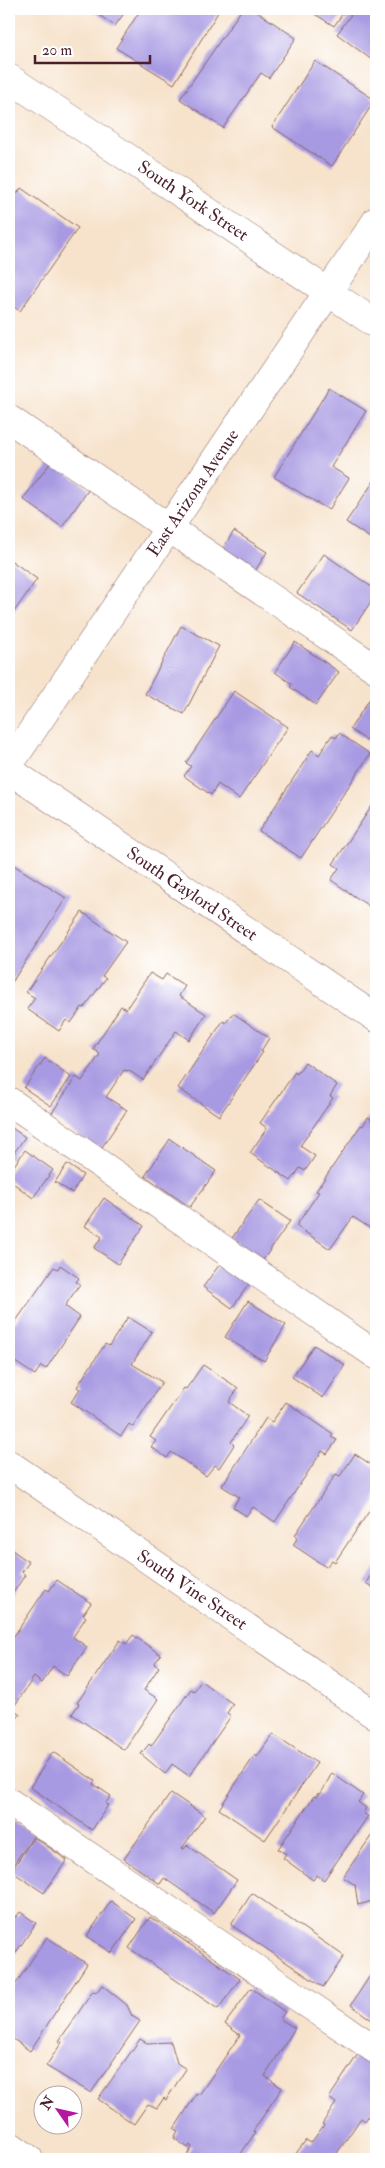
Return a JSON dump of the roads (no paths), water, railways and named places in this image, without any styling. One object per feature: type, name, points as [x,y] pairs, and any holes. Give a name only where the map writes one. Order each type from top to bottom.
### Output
[{"type":"street","name":"South York Street","points":[[9,78],[376,324]]},
{"type":"street","name":"East Arizona Avenue","points":[[9,765],[376,222]]},
{"type":"street","points":[[9,419],[376,670]]},
{"type":"street","name":"South Gaylord Street","points":[[9,770],[376,1018]]},
{"type":"street","points":[[9,1101],[376,1355]]},
{"type":"street","name":"South Vine Street","points":[[9,1464],[376,1716]]},
{"type":"street","points":[[9,1802],[376,2050]]},
{"type":"street","points":[[9,2145],[29,2159]]}]
